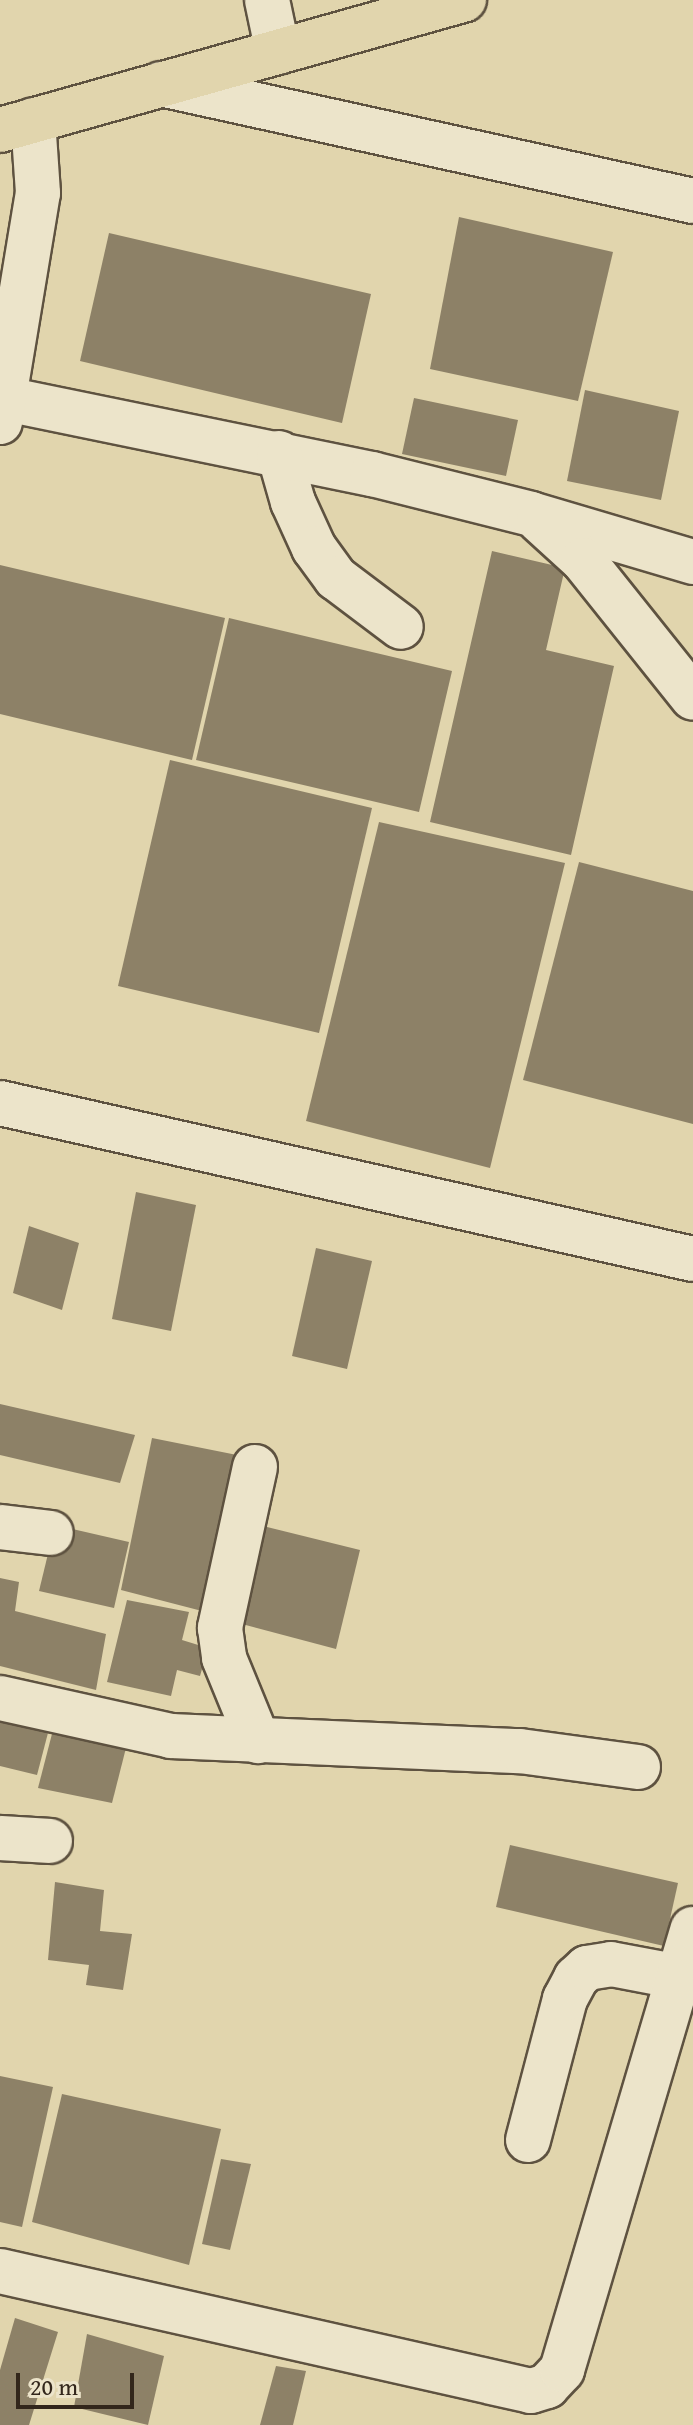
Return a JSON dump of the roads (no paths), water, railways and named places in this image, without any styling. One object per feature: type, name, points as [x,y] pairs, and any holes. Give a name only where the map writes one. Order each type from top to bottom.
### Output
[{"type":"highway","points":[[16,125],[464,0]]},
{"type":"street","points":[[267,0],[278,52]]},
{"type":"street","points":[[161,84],[693,201]]},
{"type":"street","points":[[16,125],[38,193],[3,410],[279,453],[531,514],[693,562]]},
{"type":"street","points":[[279,453],[293,502],[314,548],[336,578],[401,627]]},
{"type":"street","points":[[531,514],[583,560],[693,698]]},
{"type":"street","points":[[0,1103],[693,1259]]},
{"type":"street","points":[[255,1467],[220,1628],[224,1658],[258,1741]]},
{"type":"street","points":[[0,1527],[51,1533]]},
{"type":"street","points":[[0,1698],[171,1736],[520,1751],[638,1767]]},
{"type":"street","points":[[0,1838],[50,1841]]},
{"type":"street","points":[[0,2271],[531,2391],[547,2386],[562,2370],[693,1929]]},
{"type":"street","points":[[528,2140],[565,1999],[576,1978],[587,1968],[611,1964],[679,1977]]}]
